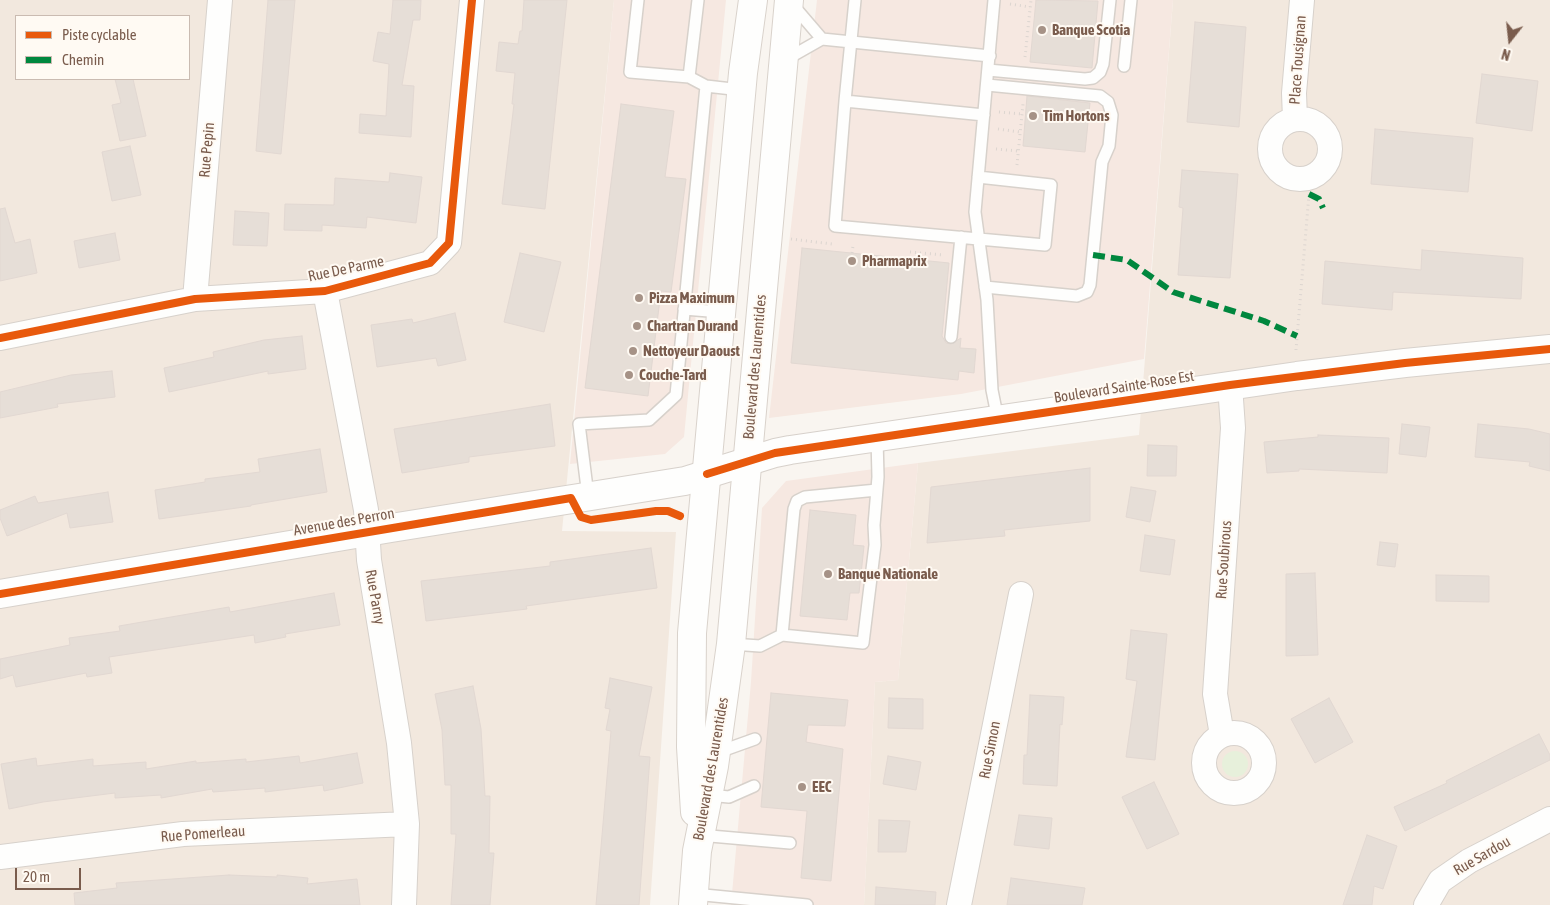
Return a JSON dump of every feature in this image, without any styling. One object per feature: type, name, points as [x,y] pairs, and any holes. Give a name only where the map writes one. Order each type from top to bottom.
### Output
[{"type":"main road","name":"Boulevard des Laurentides","points":[[694,899],[703,750],[692,633],[741,90],[753,0]]},
{"type":"main road","name":"Boulevard des Laurentides","points":[[703,750],[731,644],[782,61],[789,0]]},
{"type":"main road","name":"Boulevard Sainte-Rose Est","points":[[707,474],[775,453],[1230,385],[1396,364],[1550,349]]},
{"type":"main road","name":"Avenue des Perron","points":[[0,594],[685,481],[707,474]]},
{"type":"street","name":"Rue Pepin","points":[[195,299],[220,0]]},
{"type":"street","name":"Rue De Parme","points":[[0,338],[195,299],[325,290],[430,262],[449,243],[472,0]]},
{"type":"street","name":"Place Tousignan","points":[[1295,119],[1294,93],[1302,0]]},
{"type":"street","name":"Rue Parny","points":[[325,290],[366,510],[369,560],[399,744],[406,824],[404,905]]},
{"type":"street","name":"Rue Soubirous","points":[[1222,735],[1215,694],[1233,436],[1230,385]]},
{"type":"street","name":"Rue Simon","points":[[959,905],[1021,594]]},
{"type":"street","name":"Rue Sardou","points":[[1426,905],[1440,881],[1469,861],[1550,819]]},
{"type":"street","name":"Rue Pomerleau","points":[[0,857],[183,834],[406,824]]},
{"type":"lane","points":[[638,0],[630,72],[689,78],[706,86],[741,90]]},
{"type":"lane","points":[[689,78],[698,0]]},
{"type":"lane","points":[[789,0],[822,39]]},
{"type":"lane","points":[[855,0],[835,226],[1045,245],[1051,185],[978,177]]},
{"type":"lane","points":[[994,0],[975,212],[977,239],[985,288],[992,390],[998,420]]},
{"type":"lane","points":[[988,70],[1085,79],[1093,78],[1102,68],[1110,0]]},
{"type":"lane","points":[[1124,66],[1131,0]]},
{"type":"lane","points":[[782,61],[822,39],[990,56]]},
{"type":"lane","points":[[985,288],[1077,296],[1087,292],[1090,285],[1102,162],[1108,146],[1112,115],[1110,106],[1100,96],[987,85]]},
{"type":"lane","points":[[588,496],[579,424],[649,420],[676,395],[706,86]]},
{"type":"lane","points":[[846,101],[984,115]]},
{"type":"lane","points":[[951,337],[961,237]]},
{"type":"lane","points":[[684,309],[721,312]]},
{"type":"lane","points":[[731,644],[760,646],[782,635],[863,643],[875,545],[877,438]]},
{"type":"lane","points":[[782,635],[794,509],[797,501],[805,497],[877,490]]},
{"type":"lane","points":[[703,750],[756,740]]},
{"type":"lane","points":[[701,794],[729,797],[754,786]]},
{"type":"lane","points":[[698,840],[790,843]]},
{"type":"lane","points":[[694,899],[807,905]]},
{"type":"path","points":[[1024,64],[1031,0]]},
{"type":"path","points":[[1028,30],[1033,31]]},
{"type":"path","points":[[1016,168],[1024,99]]},
{"type":"path","points":[[984,115],[999,112],[1022,114]]},
{"type":"path","points":[[996,149],[1018,151]]},
{"type":"path","points":[[1296,350],[1309,194]]},
{"type":"path","points":[[852,253],[853,246]]},
{"type":"shaded area","points":[[0,0],[614,0],[562,531],[676,532],[650,905],[0,905]]},
{"type":"shaded area","points":[[614,0],[726,0],[684,437],[665,454],[570,464]]},
{"type":"shaded area","points":[[817,0],[1173,0],[1144,359],[961,394],[769,418]]},
{"type":"shaded area","points":[[1173,0],[1550,0],[1550,905],[864,905],[875,682],[898,680],[918,463],[1139,435]]},
{"type":"shaded area","points":[[918,463],[898,680],[875,682],[864,905],[731,905],[751,682],[762,508],[786,481]]},
{"type":"green space","points":[[1235,751],[1244,755],[1248,764],[1244,773],[1235,777],[1226,773],[1222,764],[1226,755]]},
{"type":"building","points":[[268,0],[295,0],[281,154],[256,151]]},
{"type":"building","points":[[393,0],[421,0],[420,20],[413,20],[402,85],[414,86],[411,137],[359,133],[360,114],[386,116],[389,64],[373,61],[378,32],[390,34]]},
{"type":"building","points":[[524,0],[567,0],[545,209],[502,204],[514,104],[512,104],[515,73],[496,71],[499,42],[518,44],[520,31],[522,31]]},
{"type":"building","points":[[1036,0],[1098,1],[1092,68],[1030,62]]},
{"type":"building","points":[[1195,22],[1246,27],[1239,127],[1187,122]]},
{"type":"building","points":[[1482,74],[1538,81],[1532,131],[1476,123]]},
{"type":"building","points":[[115,80],[133,80],[146,136],[120,141],[112,105],[121,103]]},
{"type":"building","points":[[1027,96],[1090,103],[1085,152],[1023,146]]},
{"type":"building","points":[[621,104],[674,111],[665,177],[686,179],[671,292],[661,291],[648,396],[585,388]]},
{"type":"building","points":[[1375,129],[1473,138],[1468,192],[1371,184]]},
{"type":"building","points":[[130,146],[141,195],[112,201],[102,152]]},
{"type":"building","points":[[1182,170],[1238,174],[1230,278],[1178,275],[1183,208],[1179,207]]},
{"type":"building","points":[[390,173],[422,177],[416,223],[367,217],[366,228],[322,225],[322,231],[284,230],[285,204],[334,205],[335,178],[389,182]]},
{"type":"building","points":[[5,208],[15,243],[30,239],[37,273],[0,281],[0,209]]},
{"type":"building","points":[[235,211],[269,213],[267,246],[233,245]]},
{"type":"building","points":[[115,233],[120,260],[79,268],[74,241]]},
{"type":"building","points":[[802,248],[949,263],[942,336],[946,343],[951,344],[961,338],[960,348],[976,349],[974,373],[959,371],[958,380],[791,363]]},
{"type":"building","points":[[1422,250],[1523,258],[1521,299],[1393,292],[1392,310],[1322,304],[1325,261],[1421,270]]},
{"type":"building","points":[[520,253],[561,262],[544,332],[504,322]]},
{"type":"building","points":[[455,313],[466,360],[438,366],[436,358],[377,367],[371,325],[412,319],[413,323]]},
{"type":"building","points":[[302,336],[306,369],[268,374],[268,371],[169,392],[164,368],[214,357],[213,352],[264,340]]},
{"type":"building","points":[[112,371],[115,397],[57,404],[58,407],[0,418],[0,392],[71,375]]},
{"type":"building","points":[[550,404],[555,446],[469,457],[469,462],[402,473],[394,429]]},
{"type":"building","points":[[1402,424],[1430,427],[1426,457],[1399,454]]},
{"type":"building","points":[[1478,424],[1529,429],[1550,434],[1550,471],[1529,466],[1530,462],[1475,457]]},
{"type":"building","points":[[1318,435],[1389,438],[1387,473],[1299,469],[1299,471],[1267,473],[1264,442],[1318,437]]},
{"type":"building","points":[[1148,445],[1177,446],[1176,476],[1147,476]]},
{"type":"building","points":[[320,449],[327,492],[251,506],[159,519],[155,490],[205,482],[205,479],[260,472],[258,459]]},
{"type":"building","points":[[1090,468],[1090,521],[1004,530],[1005,536],[927,543],[931,487]]},
{"type":"building","points":[[1131,487],[1156,491],[1150,522],[1126,517]]},
{"type":"building","points":[[108,492],[113,522],[70,528],[67,513],[7,536],[0,518],[0,510],[35,496],[38,503]]},
{"type":"building","points":[[810,510],[856,515],[853,545],[864,546],[859,593],[850,593],[847,620],[800,616]]},
{"type":"building","points":[[1145,535],[1175,540],[1170,575],[1140,571]]},
{"type":"building","points":[[1380,542],[1398,544],[1395,567],[1377,565]]},
{"type":"building","points":[[651,548],[657,588],[526,606],[527,609],[426,621],[421,581],[550,566],[550,562]]},
{"type":"building","points":[[1315,573],[1318,655],[1286,656],[1286,574]]},
{"type":"building","points":[[1436,575],[1489,576],[1489,602],[1436,601]]},
{"type":"building","points":[[334,593],[340,625],[285,634],[286,637],[255,643],[254,635],[109,657],[112,673],[87,677],[86,673],[16,687],[13,675],[0,679],[0,659],[70,645],[69,638],[120,631],[119,626],[229,607],[230,612]]},
{"type":"building","points":[[1131,630],[1167,634],[1155,760],[1126,757],[1137,681],[1126,679]]},
{"type":"building","points":[[610,678],[652,687],[639,756],[650,757],[639,905],[596,905],[611,731],[606,730],[610,709],[605,708]]},
{"type":"building","points":[[473,686],[481,729],[485,796],[490,796],[489,853],[494,853],[490,905],[451,905],[456,834],[451,834],[451,785],[445,785],[442,730],[435,694]]},
{"type":"building","points":[[771,693],[848,700],[845,726],[808,725],[806,742],[843,749],[831,881],[801,878],[807,811],[761,807]]},
{"type":"building","points":[[1030,695],[1064,697],[1062,725],[1060,724],[1057,786],[1023,784],[1024,755],[1027,755]]},
{"type":"building","points":[[889,698],[923,699],[923,729],[888,728]]},
{"type":"building","points":[[1329,698],[1353,742],[1315,763],[1291,719]]},
{"type":"building","points":[[1539,734],[1550,755],[1550,760],[1405,831],[1394,807],[1447,783],[1446,781]]},
{"type":"building","points":[[357,753],[363,783],[324,791],[323,785],[265,792],[265,788],[213,792],[212,789],[161,798],[161,795],[115,798],[115,793],[43,802],[9,809],[1,764],[36,758],[37,766],[93,759],[93,766],[146,762],[146,769],[196,761],[196,763],[246,759],[246,762],[299,756],[300,763]]},
{"type":"building","points":[[888,756],[921,762],[916,790],[883,784]]},
{"type":"building","points":[[1154,782],[1179,834],[1147,849],[1122,797]]},
{"type":"building","points":[[1019,815],[1052,818],[1049,849],[1014,845]]},
{"type":"building","points":[[879,820],[910,821],[906,852],[878,852]]},
{"type":"building","points":[[1367,835],[1397,846],[1383,889],[1374,886],[1372,905],[1343,905]]},
{"type":"building","points":[[229,875],[277,877],[277,875],[308,878],[307,884],[357,879],[360,905],[75,905],[74,893],[117,888],[116,883]]},
{"type":"building","points":[[1011,878],[1085,888],[1082,905],[1007,905]]},
{"type":"building","points":[[876,887],[936,892],[935,905],[875,905]]},
{"type":"marked path","points":[[1309,194],[1319,199],[1323,208]]},
{"type":"marked path","points":[[1093,255],[1127,260],[1173,292],[1264,321],[1297,336]]},
{"type":"cycle path","points":[[0,338],[195,299],[325,291],[430,263],[449,243],[472,0]]},
{"type":"cycle path","points":[[707,474],[775,453],[1230,385],[1405,363],[1550,349]]},
{"type":"cycle path","points":[[0,594],[571,498],[581,517],[591,520],[656,511],[668,511],[680,516]]},
{"type":"place","name":"Banque Scotia","points":[[1042,30]]},
{"type":"place","name":"Tim Hortons","points":[[1033,116]]},
{"type":"place","name":"Pharmaprix","points":[[852,261]]},
{"type":"place","name":"Pizza Maximum","points":[[639,298]]},
{"type":"place","name":"Chartran Durand","points":[[637,326]]},
{"type":"place","name":"Nettoyeur Daoust","points":[[633,351]]},
{"type":"place","name":"Couche-Tard","points":[[629,375]]},
{"type":"place","name":"Banque Nationale","points":[[828,574]]},
{"type":"place","name":"EEC","points":[[802,787]]}]
